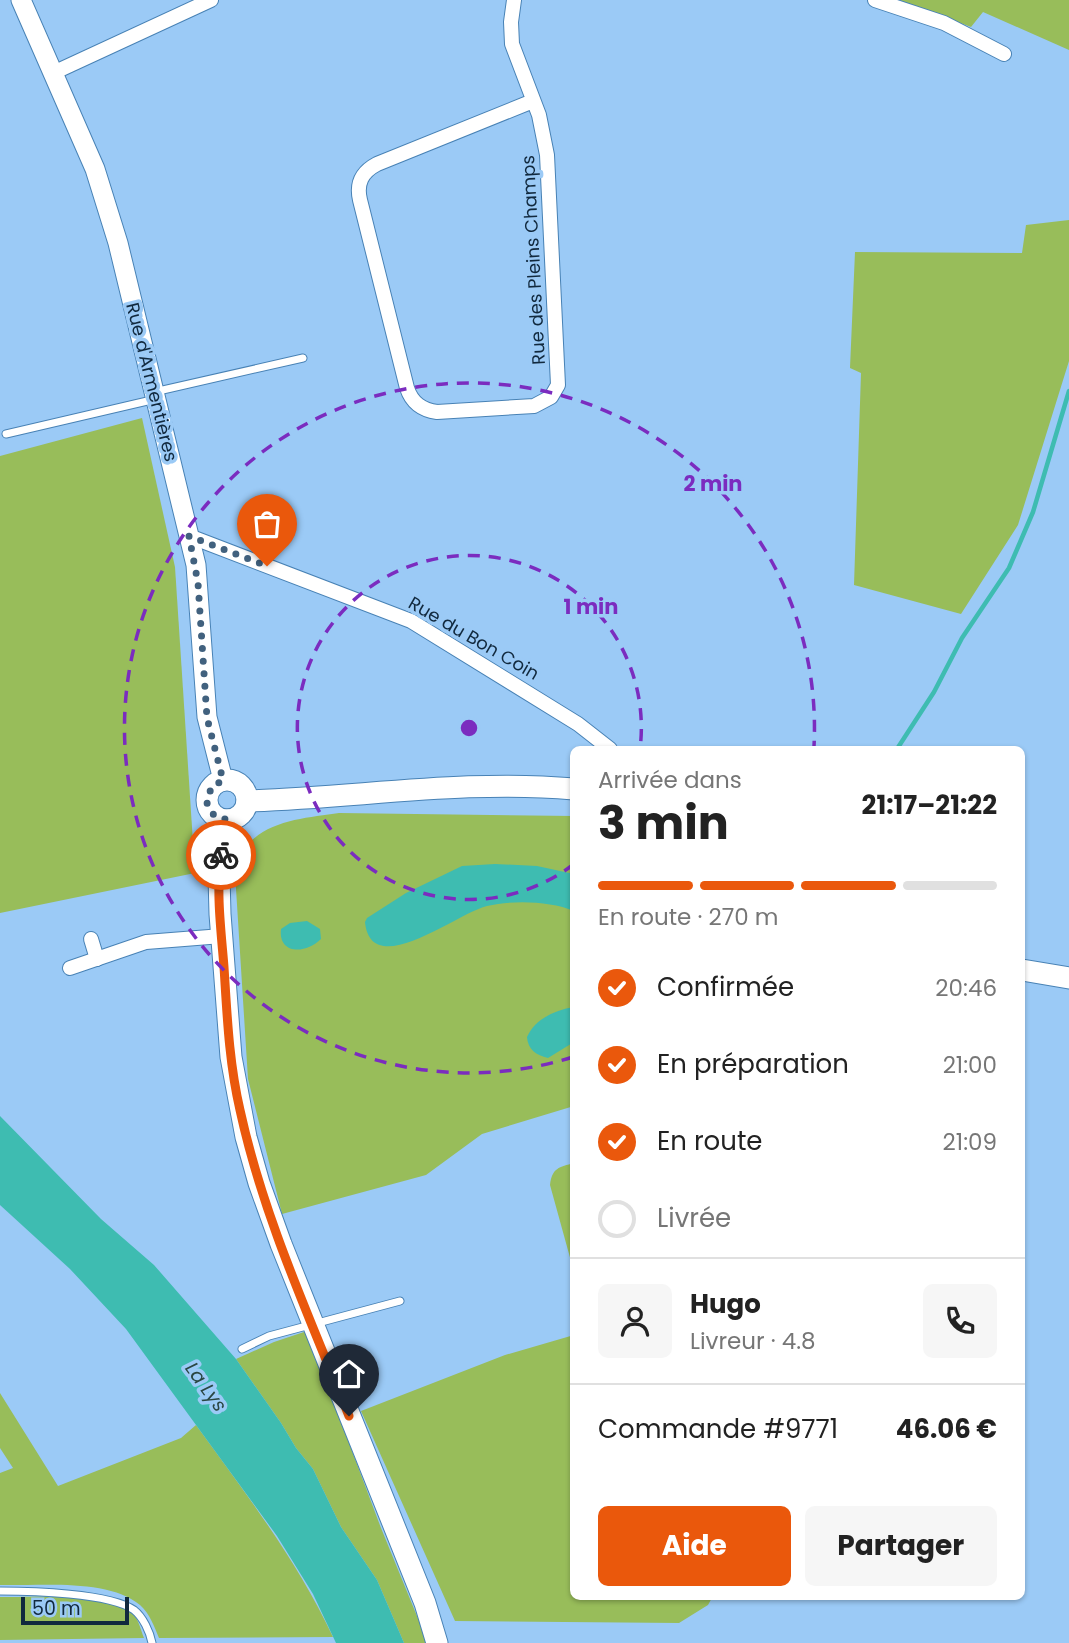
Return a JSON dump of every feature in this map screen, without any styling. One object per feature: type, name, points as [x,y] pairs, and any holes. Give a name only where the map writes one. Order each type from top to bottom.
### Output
[{"type":"main road","points":[[223,780],[240,784],[245,790],[247,801],[241,814],[227,820],[215,816],[207,803],[211,788],[223,780]]},
{"type":"main road","points":[[247,801],[491,786],[570,789]]},
{"type":"main road","points":[[227,820],[219,876],[231,1057],[240,1109],[259,1183],[425,1604],[437,1643]]},
{"type":"main road","points":[[1025,971],[1069,978]]},
{"type":"street","name":"Rue d'Armentières","points":[[21,0],[104,191],[189,536],[199,592],[207,718],[223,780]]},
{"type":"street","points":[[53,73],[211,0]]},
{"type":"street","name":"Rue des Pleins Champs","points":[[514,0],[511,22],[513,44],[533,101],[544,134],[547,155],[558,385],[547,401],[534,406],[437,412],[425,409],[412,399],[407,388],[360,200],[359,183],[368,169],[377,164],[533,101]]},
{"type":"street","points":[[874,0],[944,23],[1004,54]]},
{"type":"street","name":"Rue du Bon Coin","points":[[189,536],[411,621],[578,723],[606,746]]},
{"type":"street","points":[[69,968],[146,942],[222,936]]},
{"type":"street","points":[[91,939],[97,959]]},
{"type":"lane","points":[[6,434],[303,358]]},
{"type":"lane","points":[[242,1349],[269,1335],[400,1301]]},
{"type":"lane","points":[[0,1591],[80,1595],[112,1602],[134,1610],[150,1632],[152,1643]]},
{"type":"shaded area","points":[[899,0],[1069,0],[1069,50],[983,12],[971,27]]},
{"type":"shaded area","points":[[1069,220],[1069,361],[1018,525],[961,614],[854,585],[861,373],[850,368],[855,252],[1022,253],[1026,225]]},
{"type":"shaded area","points":[[142,418],[175,567],[195,873],[0,913],[0,456]]},
{"type":"shaded area","points":[[339,813],[570,816],[570,1107],[482,1134],[426,1175],[282,1214],[248,1079],[235,873],[240,856],[252,841],[273,827],[299,819]]},
{"type":"shaded area","points":[[570,1164],[570,1258],[550,1185],[552,1175]]},
{"type":"shaded area","points":[[307,1331],[381,1528],[428,1643],[404,1643],[377,1580],[341,1527],[313,1469],[236,1359]]},
{"type":"shaded area","points":[[570,1336],[570,1600],[711,1600],[708,1605],[679,1623],[455,1621],[361,1411],[505,1355]]},
{"type":"shaded area","points":[[0,1393],[58,1486],[181,1438],[196,1425],[287,1554],[333,1637],[159,1638],[149,1616],[127,1596],[73,1585],[0,1585],[0,1473],[13,1468],[0,1448]]},
{"type":"shaded area","points":[[0,1597],[84,1597],[116,1604],[135,1616],[144,1638],[0,1640]]},
{"type":"water","points":[[462,866],[537,866],[570,873],[570,910],[543,903],[497,904],[473,911],[437,930],[398,945],[382,946],[371,939],[365,922],[367,918],[406,893]]},
{"type":"water","points":[[307,921],[320,929],[321,939],[301,949],[288,948],[281,938],[281,929],[290,923]]},
{"type":"water","points":[[570,1008],[570,1044],[548,1058],[533,1051],[527,1037],[540,1020]]},
{"type":"water","name":"La Lys","points":[[0,1116],[101,1219],[154,1265],[236,1359],[313,1469],[341,1527],[377,1580],[404,1643],[336,1643],[313,1594],[277,1536],[126,1329],[70,1269],[0,1205]]},
{"type":"waterway","points":[[899,746],[934,692],[962,638],[1009,568],[1033,512],[1069,391]]},
{"type":"way so far","points":[[221,855],[227,820],[213,814],[207,800],[215,783],[223,780],[207,718],[201,613],[189,536],[267,566]]},
{"type":"route","points":[[221,855],[218,886],[231,1057],[246,1137],[276,1230],[349,1416]]}]
